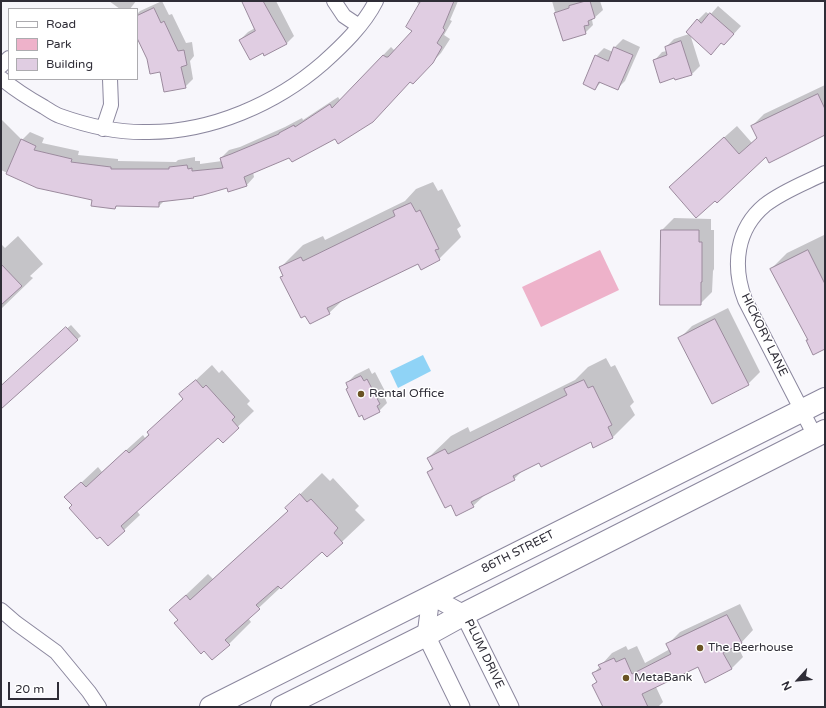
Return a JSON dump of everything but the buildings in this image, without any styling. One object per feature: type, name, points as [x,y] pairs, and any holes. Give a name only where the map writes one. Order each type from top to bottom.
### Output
[{"type":"main road","name":"86TH STREET","points":[[211,707],[825,399]]},
{"type":"main road","points":[[282,707],[426,636],[464,614],[820,434]]},
{"type":"street","points":[[334,1],[344,16],[359,26]]},
{"type":"street","points":[[1,78],[19,93],[58,115],[102,129],[148,132],[178,130],[207,124],[236,115],[263,103],[289,88],[308,75],[336,51],[359,26],[376,1]]},
{"type":"street","points":[[102,129],[111,105],[110,80]]},
{"type":"street","name":"HICKORY LANE","points":[[820,434],[802,411],[746,300],[741,288],[737,271],[738,252],[744,234],[753,217],[765,205],[779,196],[825,173]]},
{"type":"street","points":[[431,596],[426,636],[461,707]]},
{"type":"street","name":"PLUM DRIVE","points":[[431,596],[464,614],[510,707]]},
{"type":"street","points":[[1,610],[16,623],[56,652],[89,692],[99,707]]},
{"type":"green space","points":[[600,250],[619,290],[541,327],[522,287]]},
{"type":"water","points":[[423,355],[431,371],[398,388],[390,371]]},
{"type":"place","name":"Rental Office","points":[[361,394]]},
{"type":"place","name":"The Beerhouse","points":[[700,648]]},
{"type":"place","name":"MetaBank","points":[[626,678]]}]
